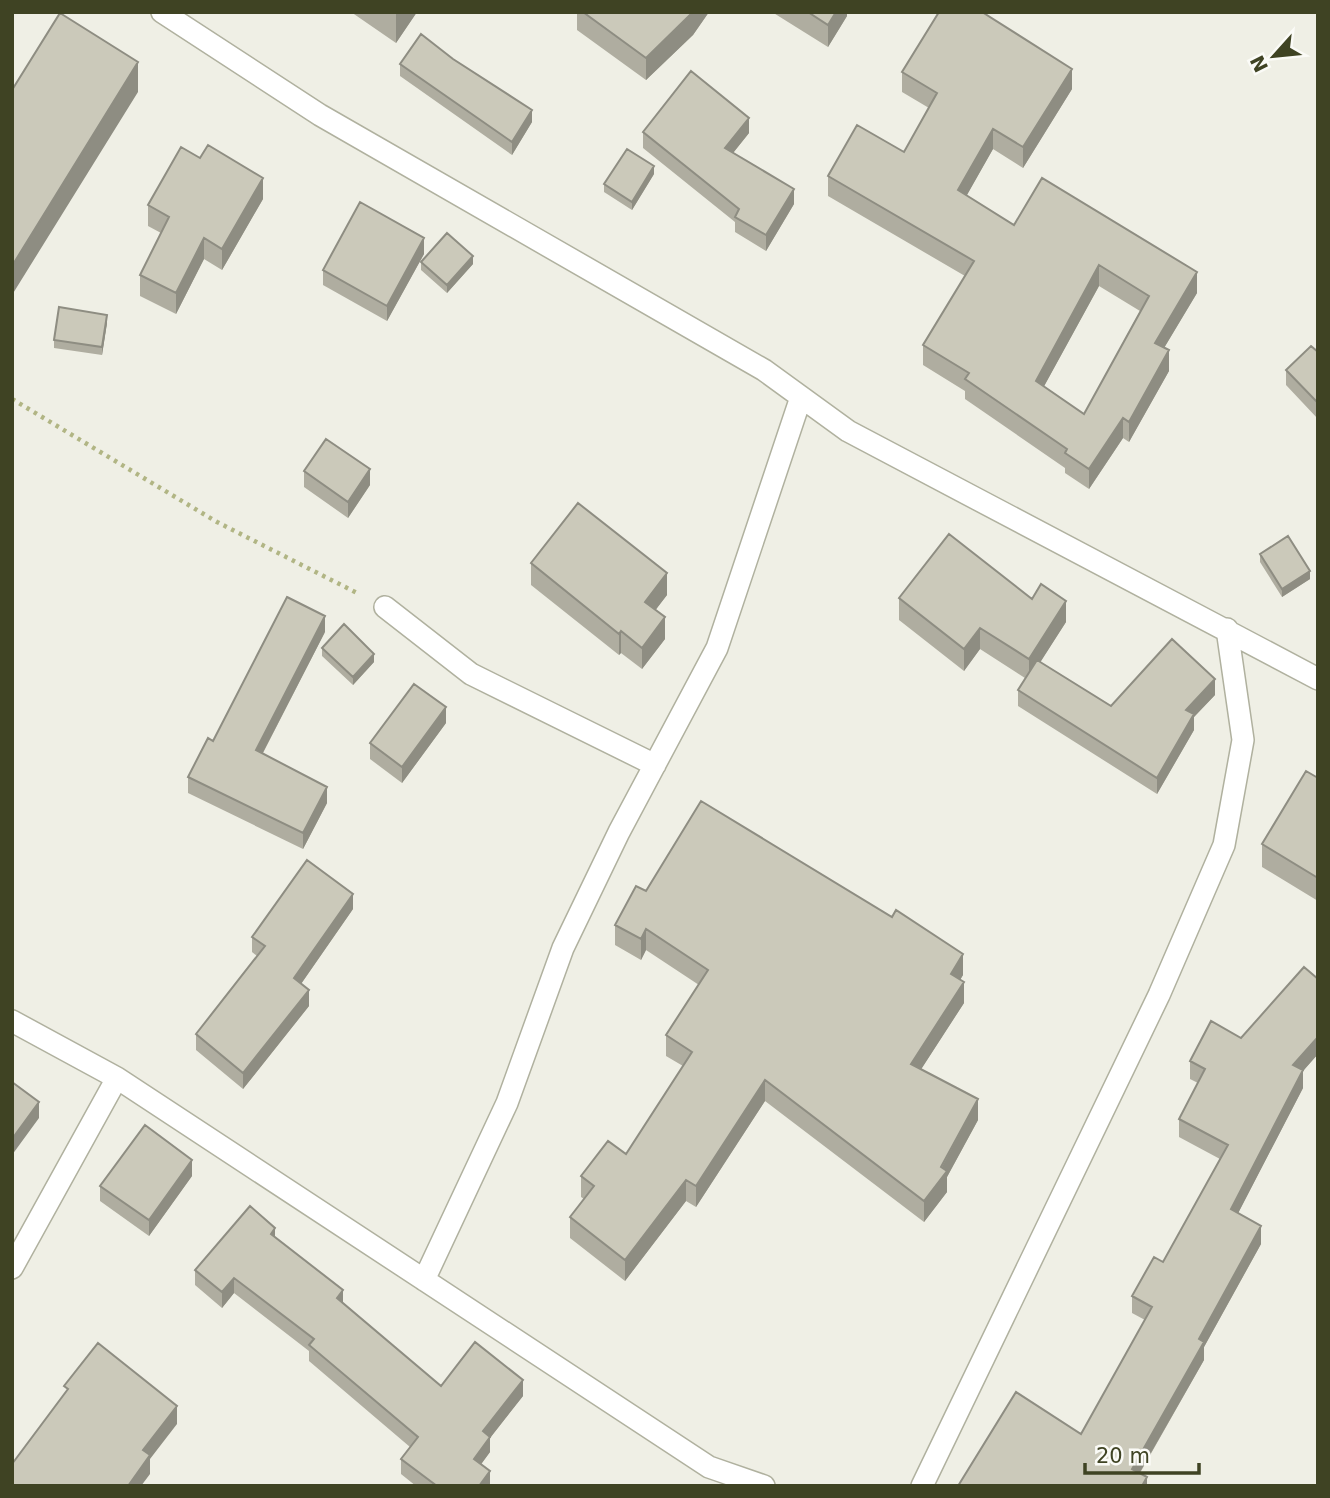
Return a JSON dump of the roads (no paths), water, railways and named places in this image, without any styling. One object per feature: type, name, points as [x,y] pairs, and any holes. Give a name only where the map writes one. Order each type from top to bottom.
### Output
[{"type":"street","points":[[162,12],[320,115],[764,370],[848,432],[1318,679]]},
{"type":"street","points":[[424,1280],[507,1103],[563,948],[717,648],[801,397]]},
{"type":"street","points":[[384,607],[471,674],[655,765]]},
{"type":"street","points":[[922,1486],[1159,995],[1224,845],[1243,740],[1227,629]]},
{"type":"street","points":[[12,1021],[117,1078],[709,1468],[764,1486]]},
{"type":"street","points":[[12,1268],[117,1078]]}]
